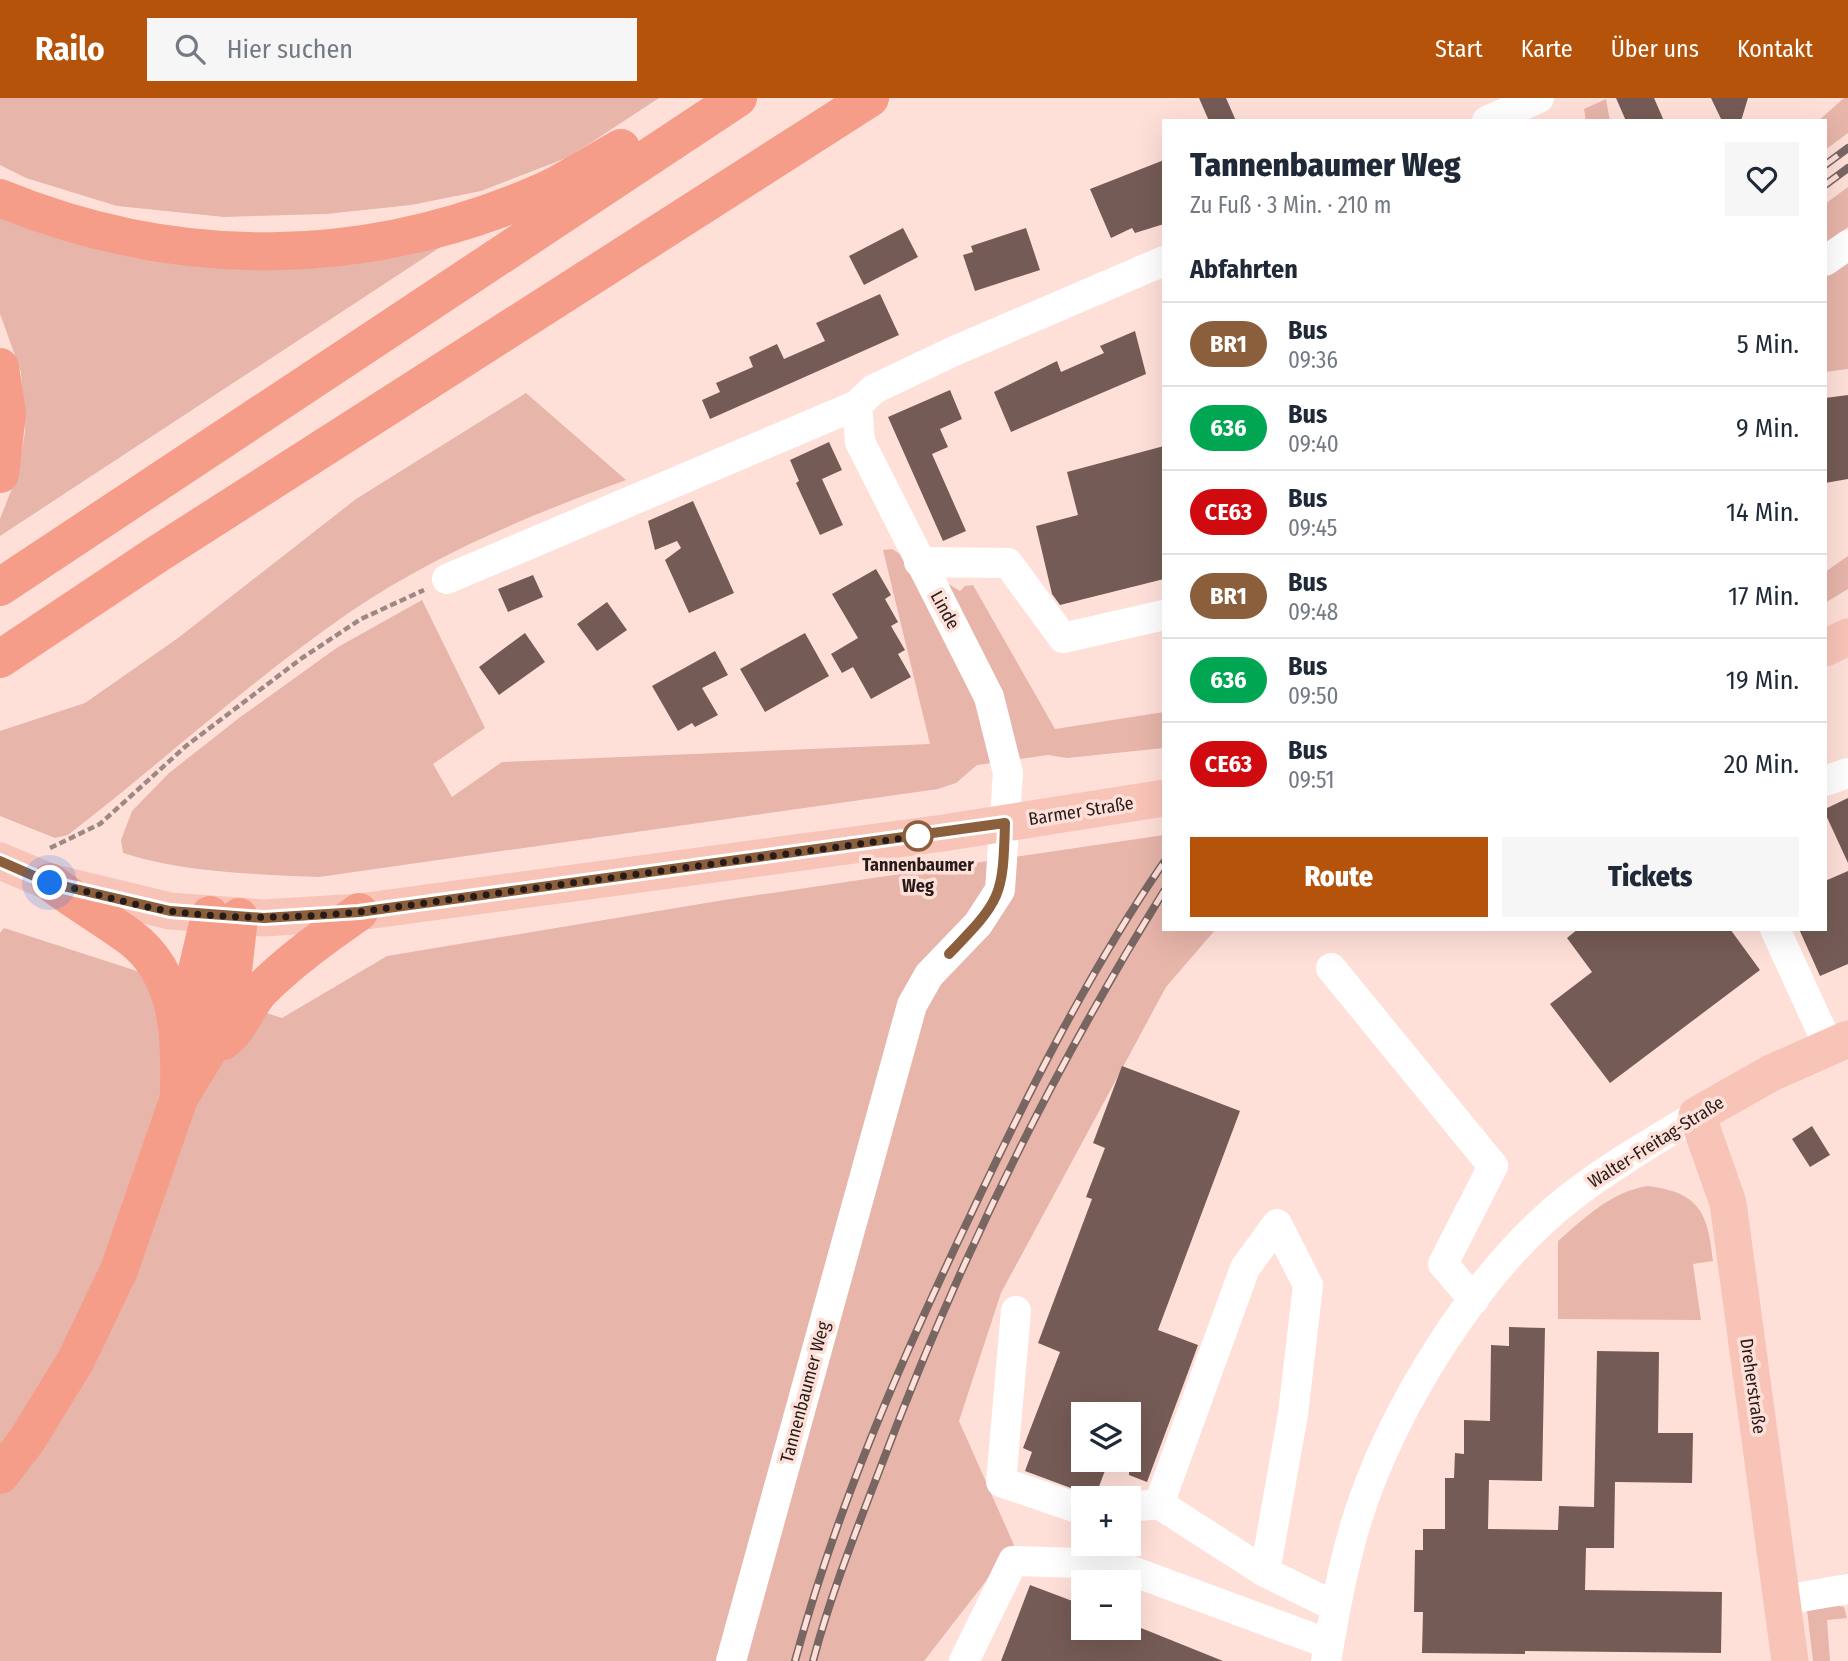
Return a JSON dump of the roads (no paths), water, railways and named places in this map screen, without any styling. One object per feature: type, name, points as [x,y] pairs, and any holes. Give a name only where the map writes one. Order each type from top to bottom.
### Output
[{"type":"highway","points":[[0,659],[156,555],[870,98]]},
{"type":"highway","points":[[0,198],[83,228],[145,242],[212,252],[281,252],[356,246],[413,236],[468,221],[545,191],[622,147],[737,99]]},
{"type":"highway","points":[[0,587],[737,99]]},
{"type":"highway","points":[[0,367],[7,413],[0,474]]},
{"type":"highway","points":[[50,865],[147,954],[169,989],[194,1047]]},
{"type":"highway","points":[[194,1047],[233,1034],[259,992],[346,913]]},
{"type":"highway","points":[[0,1475],[27,1440],[76,1360],[119,1270],[179,1098],[194,1047],[224,916]]},
{"type":"main road","points":[[1827,647],[1848,637]]},
{"type":"main road","name":"Barmer Straße","points":[[346,913],[1005,823],[1162,798]]},
{"type":"main road","points":[[3,867],[50,865],[126,903],[224,916],[346,913]]},
{"type":"main road","name":"Walter-Freitag-Straße","points":[[1697,1115],[1771,1073],[1838,1043]]},
{"type":"main road","name":"Dreherstraße","points":[[1697,1115],[1728,1203],[1790,1661]]},
{"type":"street","points":[[1491,119],[1539,98]]},
{"type":"street","points":[[1827,260],[1848,245]]},
{"type":"street","points":[[447,579],[857,405],[874,389],[952,352],[1162,262]]},
{"type":"street","name":"Linde","points":[[857,405],[860,442],[989,697],[1008,773],[1005,823]]},
{"type":"street","points":[[919,562],[1008,563],[1063,638],[1162,615]]},
{"type":"street","points":[[1827,780],[1848,773]]},
{"type":"street","name":"Tannenbaumer Weg","points":[[731,1661],[912,1005],[929,975],[996,901],[1004,876],[1005,823]]},
{"type":"street","points":[[1776,931],[1838,1043]]},
{"type":"street","points":[[1331,968],[1493,1166],[1443,1264],[1474,1300]]},
{"type":"street","name":"Walter-Freitag-Straße","points":[[1327,1653],[1355,1526],[1373,1476],[1423,1377],[1474,1300],[1514,1251],[1569,1198],[1634,1152],[1697,1115]]},
{"type":"street","points":[[1158,1504],[1245,1268],[1277,1224],[1308,1285],[1293,1414],[1265,1572]]},
{"type":"street","points":[[1016,1311],[1001,1482],[1071,1506]]},
{"type":"street","points":[[1141,1506],[1158,1504],[1265,1572],[1336,1606]]},
{"type":"street","points":[[964,1661],[1013,1561],[1113,1564],[1327,1653]]},
{"type":"street","points":[[1783,1600],[1848,1590]]},
{"type":"railway","points":[[1827,164],[1848,148]]},
{"type":"railway","points":[[1827,184],[1848,168]]},
{"type":"railway","points":[[795,1661],[851,1489],[945,1268],[1060,1034],[1110,947],[1162,865]]},
{"type":"railway","points":[[813,1661],[836,1585],[883,1461],[975,1241],[1083,1028],[1162,894]]},
{"type":"place","name":"Tannenbaumer Weg","points":[[918,836]]}]
